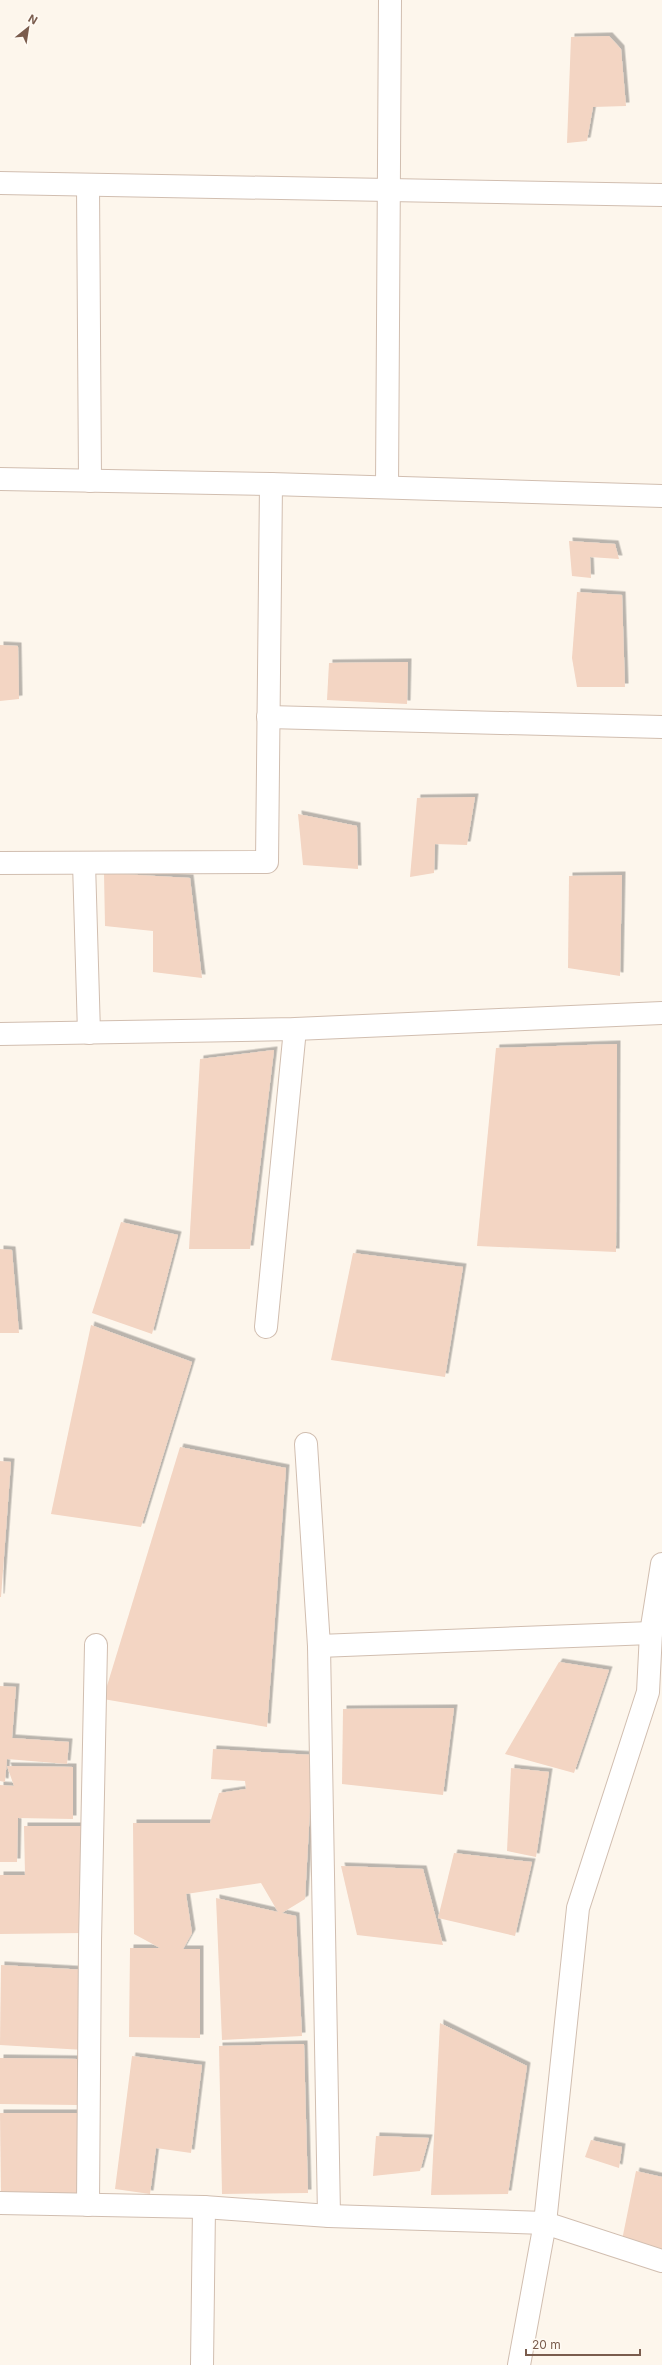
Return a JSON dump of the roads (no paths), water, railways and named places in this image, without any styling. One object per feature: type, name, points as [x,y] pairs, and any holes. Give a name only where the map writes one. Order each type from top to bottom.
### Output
[{"type":"street","points":[[387,487],[390,0]]},
{"type":"street","points":[[0,183],[662,195]]},
{"type":"street","points":[[88,185],[90,480]]},
{"type":"street","points":[[0,479],[662,494],[662,502]]},
{"type":"street","points":[[0,863],[267,862],[271,484]]},
{"type":"street","points":[[268,717],[662,727]]},
{"type":"street","points":[[84,863],[89,1033]]},
{"type":"street","points":[[0,1034],[295,1029],[662,1013]]},
{"type":"street","points":[[266,1327],[295,1029]]},
{"type":"street","points":[[306,1444],[319,1646],[329,2216]]},
{"type":"street","points":[[519,2365],[545,2223],[578,1908],[648,1692],[651,1633],[662,1564]]},
{"type":"street","points":[[319,1646],[651,1633]]},
{"type":"street","points":[[88,2205],[90,1942],[96,1645]]},
{"type":"street","points":[[0,2203],[204,2207],[329,2216],[545,2223],[662,2261]]},
{"type":"street","points":[[202,2365],[204,2207]]}]
